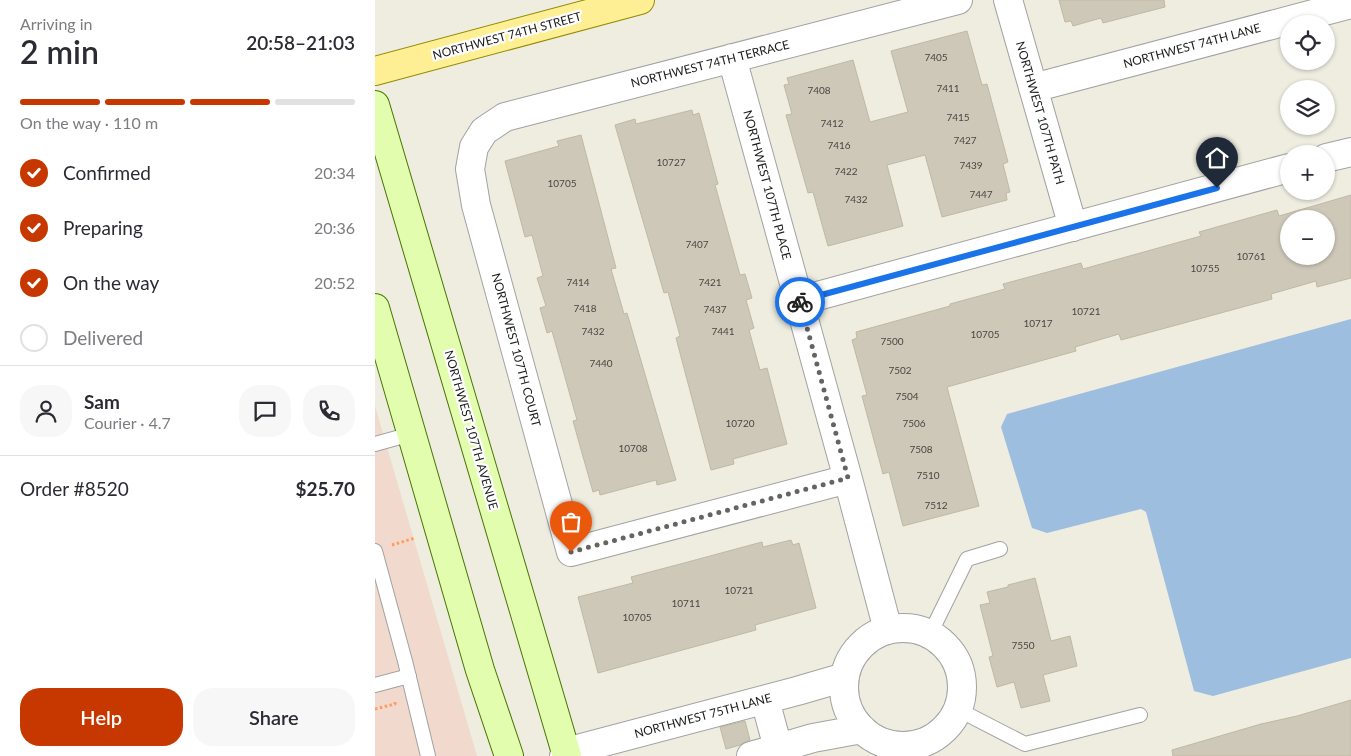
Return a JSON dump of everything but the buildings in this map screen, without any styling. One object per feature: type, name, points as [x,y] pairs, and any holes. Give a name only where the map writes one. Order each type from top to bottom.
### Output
[{"type":"main road","name":"NORTHWEST 74TH STREET","points":[[375,71],[640,0]]},
{"type":"main road","name":"NORTHWEST 107TH AVENUE","points":[[375,105],[566,755]]},
{"type":"main road","points":[[375,308],[480,670],[509,756]]},
{"type":"street","name":"NORTHWEST 74TH TERRACE","points":[[474,147],[484,131],[505,117],[958,0]]},
{"type":"street","name":"NORTHWEST 107TH PATH","points":[[1008,0],[1073,227]]},
{"type":"street","name":"NORTHWEST 74TH LANE","points":[[1033,88],[1351,4]]},
{"type":"street","name":"NORTHWEST 107TH PLACE","points":[[732,58],[888,630]]},
{"type":"street","name":"NORTHWEST 107TH COURT","points":[[474,147],[470,169],[476,206],[571,552],[848,478]]},
{"type":"street","points":[[1335,156],[1351,152]]},
{"type":"street","points":[[799,301],[1280,170]]},
{"type":"street","points":[[916,629],[930,634],[944,644],[955,658],[962,675],[963,693],[959,710],[949,725],[923,750],[885,744],[869,736],[847,709],[844,693],[845,677],[850,661],[860,647],[873,636],[888,630],[916,629]]},
{"type":"street","name":"NORTHWEST 75TH LANE","points":[[566,755],[845,677]]},
{"type":"street","points":[[765,700],[778,748]]},
{"type":"street","points":[[751,756],[813,738],[862,729]]},
{"type":"lane","points":[[375,444],[411,434]]},
{"type":"lane","points":[[380,549],[389,603],[428,756]]},
{"type":"lane","points":[[930,634],[967,559],[999,549]]},
{"type":"lane","points":[[375,606],[389,603]]},
{"type":"lane","points":[[375,685],[409,676]]},
{"type":"lane","points":[[959,710],[1025,744],[1140,715]]},
{"type":"path","points":[[380,549],[421,537]]},
{"type":"shaded area","points":[[375,406],[477,756],[375,756]]},
{"type":"water","points":[[1351,319],[1351,658],[1213,696],[1194,691],[1146,512],[1141,509],[1047,533],[1032,528],[1001,427],[1007,414]]},
{"type":"way so far","points":[[571,552],[848,478],[800,302]]},
{"type":"route","points":[[800,302],[1217,188]]}]
